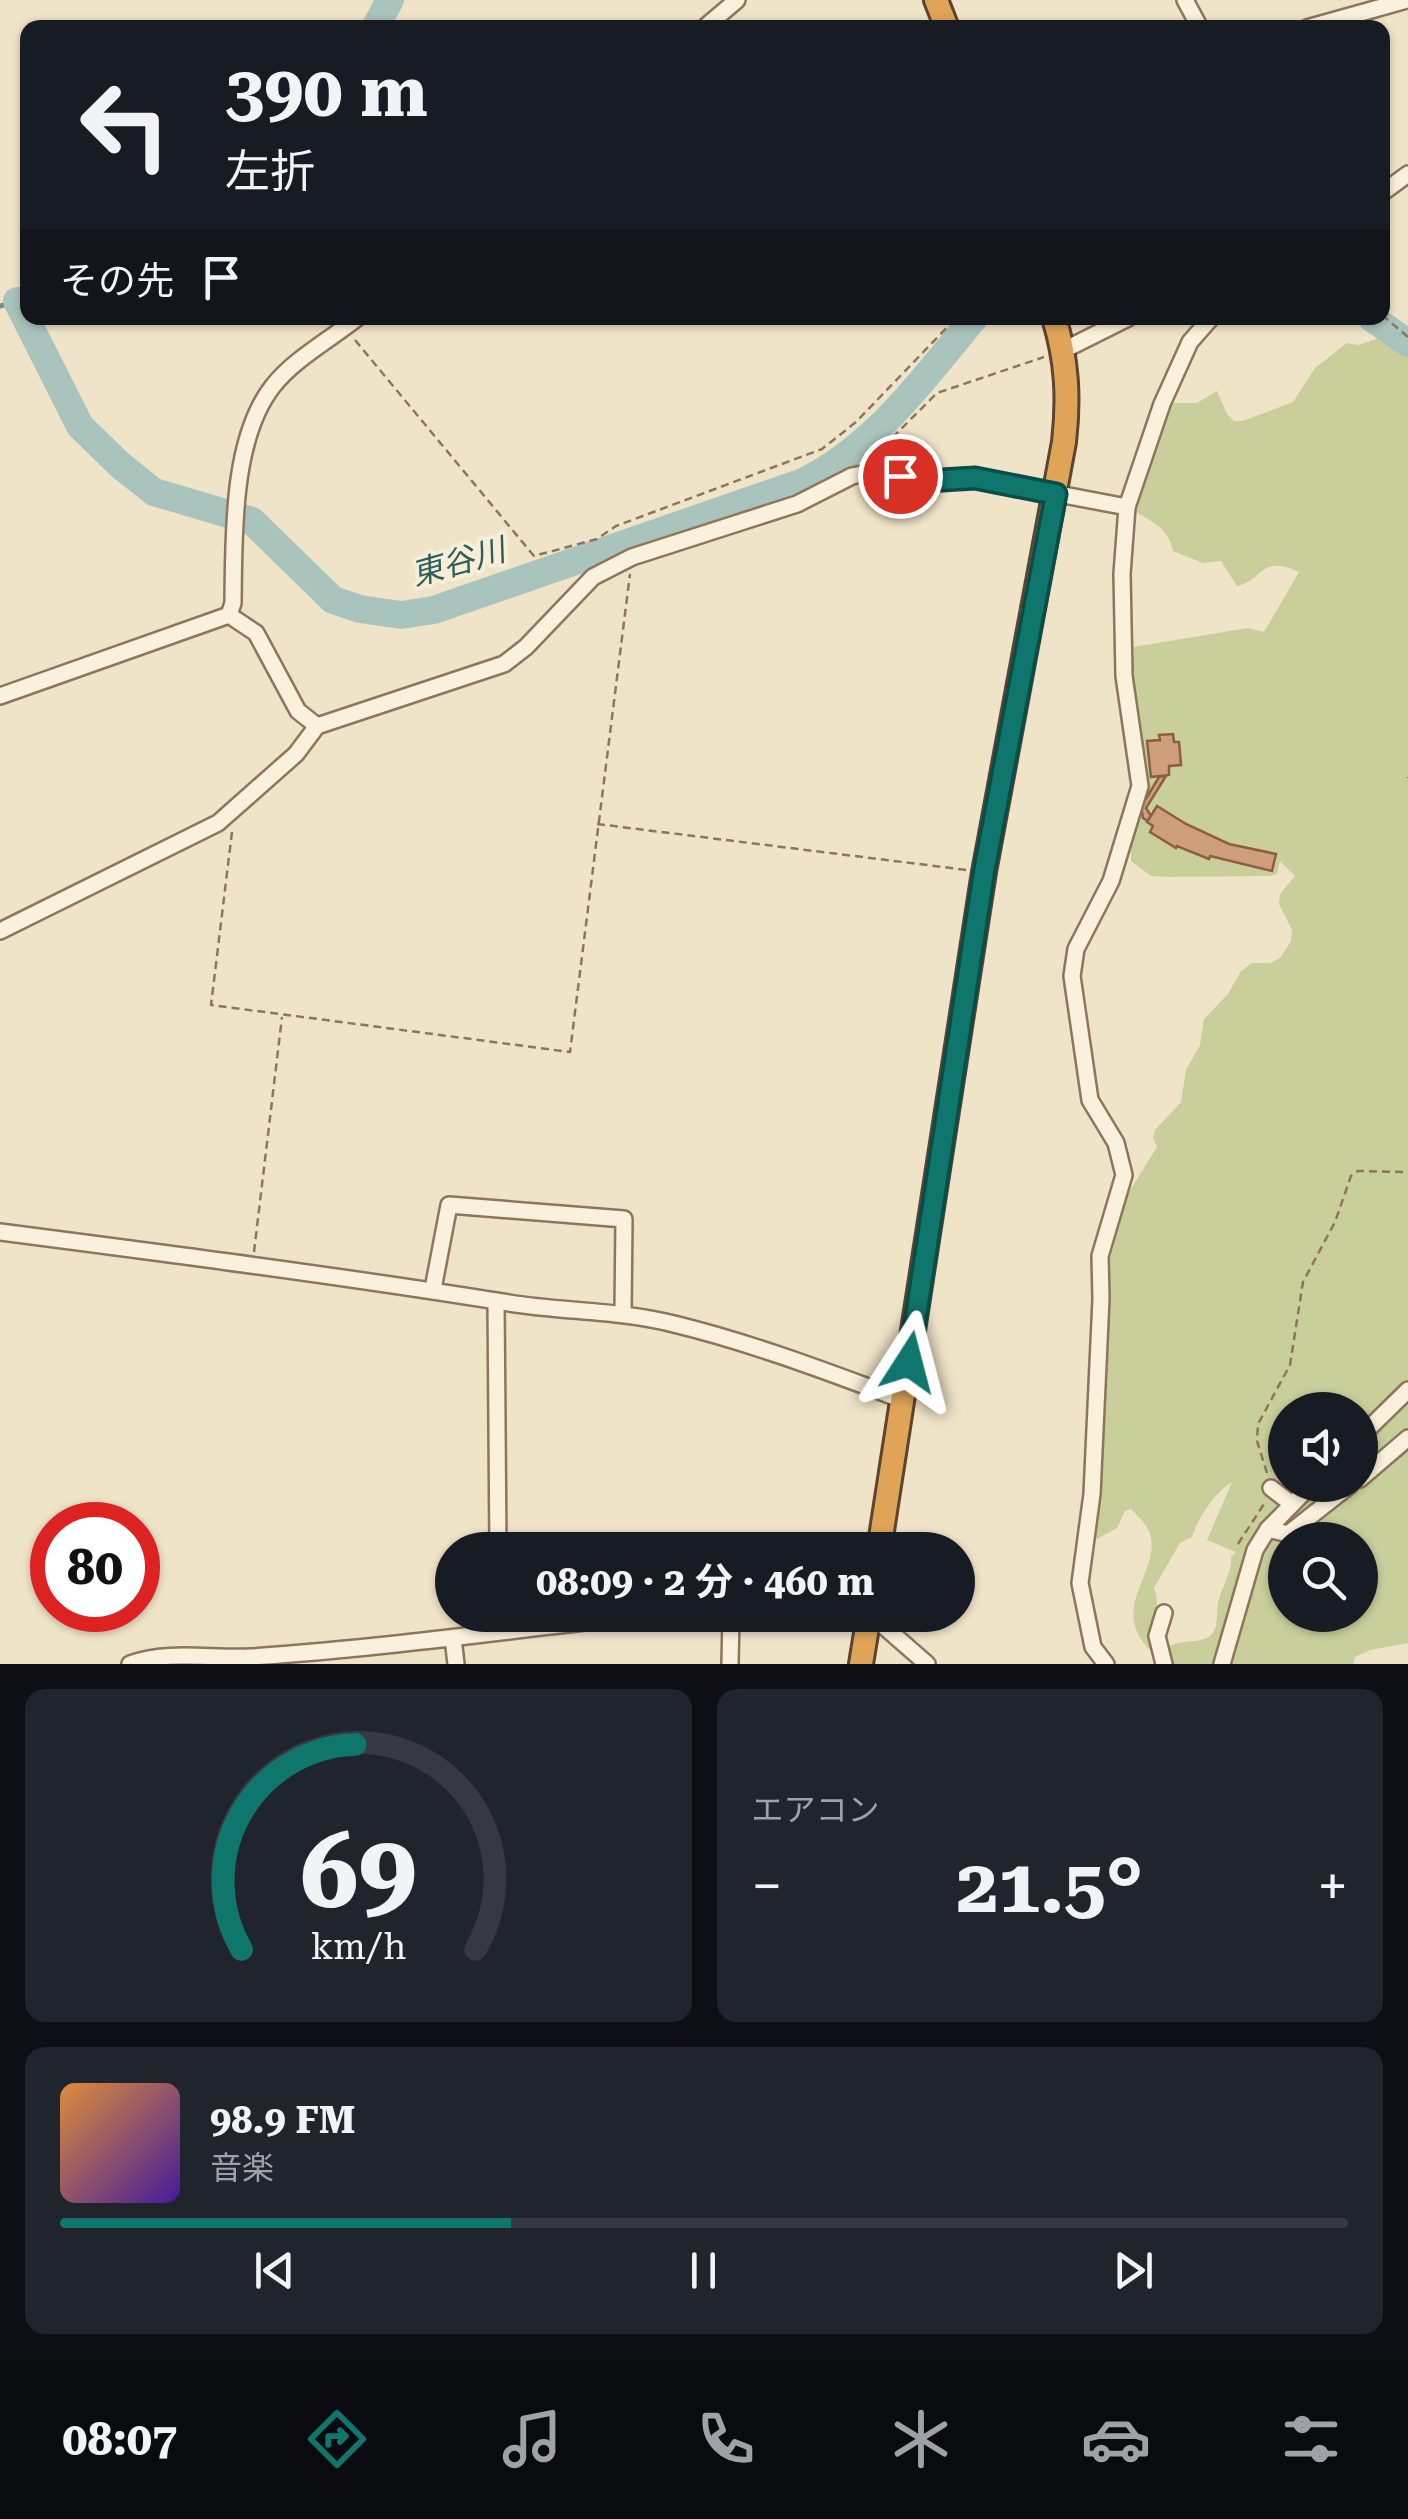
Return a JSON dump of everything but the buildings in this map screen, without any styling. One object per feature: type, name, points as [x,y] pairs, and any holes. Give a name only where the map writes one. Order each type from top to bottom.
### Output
[{"type":"highway","points":[[883,1532],[984,872],[1056,494],[1068,404],[1064,350],[1056,325]]},
{"type":"highway","points":[[861,1664],[866,1632]]},
{"type":"street","points":[[713,20],[737,0]]},
{"type":"street","points":[[1336,20],[1407,0]]},
{"type":"street","points":[[230,614],[234,532],[246,442],[261,402],[276,382],[348,325]]},
{"type":"street","points":[[1064,350],[1114,325]]},
{"type":"street","points":[[1106,1664],[1093,1647],[1080,1583],[1092,1494],[1098,1273],[1124,1174],[1116,1143],[1090,1100],[1072,976],[1076,949],[1111,881],[1140,786],[1124,676],[1122,574],[1127,507],[1162,404],[1190,342],[1206,325]]},
{"type":"street","points":[[0,931],[229,816],[296,754],[317,726],[504,664],[526,647],[593,577],[632,557],[797,504],[852,476],[876,471],[925,481],[975,478],[1127,507]]},
{"type":"street","points":[[230,614],[256,633],[298,711],[317,726]]},
{"type":"street","points":[[0,696],[230,614]]},
{"type":"street","points":[[433,1290],[449,1206],[624,1219],[622,1314]]},
{"type":"street","points":[[0,1232],[496,1301],[622,1314],[674,1324],[758,1349],[903,1400]]},
{"type":"street","points":[[496,1301],[498,1532]]},
{"type":"street","points":[[1378,1419],[1408,1390]]},
{"type":"street","points":[[1378,1464],[1408,1438]]},
{"type":"street","points":[[1275,1522],[1292,1504],[1289,1502]]},
{"type":"street","points":[[1303,1522],[1328,1502]]},
{"type":"street","points":[[1222,1664],[1247,1570],[1268,1529]]},
{"type":"street","points":[[1164,1613],[1157,1636],[1164,1664]]},
{"type":"street","points":[[130,1664],[148,1659],[248,1657],[498,1632]]},
{"type":"street","points":[[730,1664],[731,1632]]},
{"type":"street","points":[[888,1632],[927,1664]]},
{"type":"street","points":[[453,1638],[456,1664]]},
{"type":"path","points":[[353,325],[534,556],[587,542],[616,526],[822,449],[856,422],[949,325]]},
{"type":"path","points":[[852,476],[937,393],[1064,350]]},
{"type":"path","points":[[229,816],[233,824],[211,1005],[570,1052],[628,587]]},
{"type":"path","points":[[596,824],[984,872]]},
{"type":"path","points":[[253,1265],[282,1015]]},
{"type":"path","points":[[1276,1392],[1290,1365],[1303,1282],[1335,1222],[1353,1173],[1408,1172]]},
{"type":"path","points":[[1268,1408],[1256,1432],[1268,1477]]},
{"type":"path","points":[[1238,1544],[1268,1493]]},
{"type":"green space","points":[[1385,336],[1408,352],[1408,1643],[1370,1650],[1355,1657],[1353,1664],[1230,1664],[1256,1565],[1244,1555],[1214,1664],[1173,1664],[1167,1647],[1204,1639],[1216,1627],[1219,1597],[1236,1552],[1207,1540],[1232,1482],[1208,1506],[1192,1537],[1180,1543],[1154,1588],[1157,1612],[1153,1653],[1140,1637],[1134,1621],[1134,1606],[1152,1549],[1147,1527],[1131,1509],[1125,1511],[1117,1528],[1089,1543],[1102,1274],[1125,1189],[1129,1192],[1157,1147],[1155,1130],[1181,1102],[1186,1070],[1200,1045],[1204,1019],[1228,994],[1241,971],[1252,963],[1270,963],[1280,958],[1291,941],[1292,930],[1279,904],[1280,894],[1295,876],[1280,861],[1277,874],[1270,876],[1166,877],[1151,876],[1131,861],[1131,826],[1136,806],[1128,653],[1133,647],[1248,628],[1264,632],[1299,572],[1269,567],[1237,586],[1221,561],[1203,563],[1173,551],[1167,535],[1131,508],[1150,451],[1173,403],[1197,403],[1217,391],[1227,414],[1234,421],[1243,421],[1293,402],[1315,368],[1347,343],[1358,345]]},
{"type":"waterway","points":[[379,20],[390,0]]},
{"type":"waterway","points":[[0,306],[17,301]]},
{"type":"waterway","name":"東谷川","points":[[17,301],[20,307]]},
{"type":"waterway","name":"東谷川","points":[[29,325],[80,426],[154,492],[252,521],[333,600],[401,615],[434,610],[803,482],[876,430],[968,325]]},
{"type":"waterway","name":"東谷川","points":[[1382,325],[1408,343]]},
{"type":"route","points":[[900,476],[925,481],[975,478],[1056,494],[984,872],[909,1362]]}]
